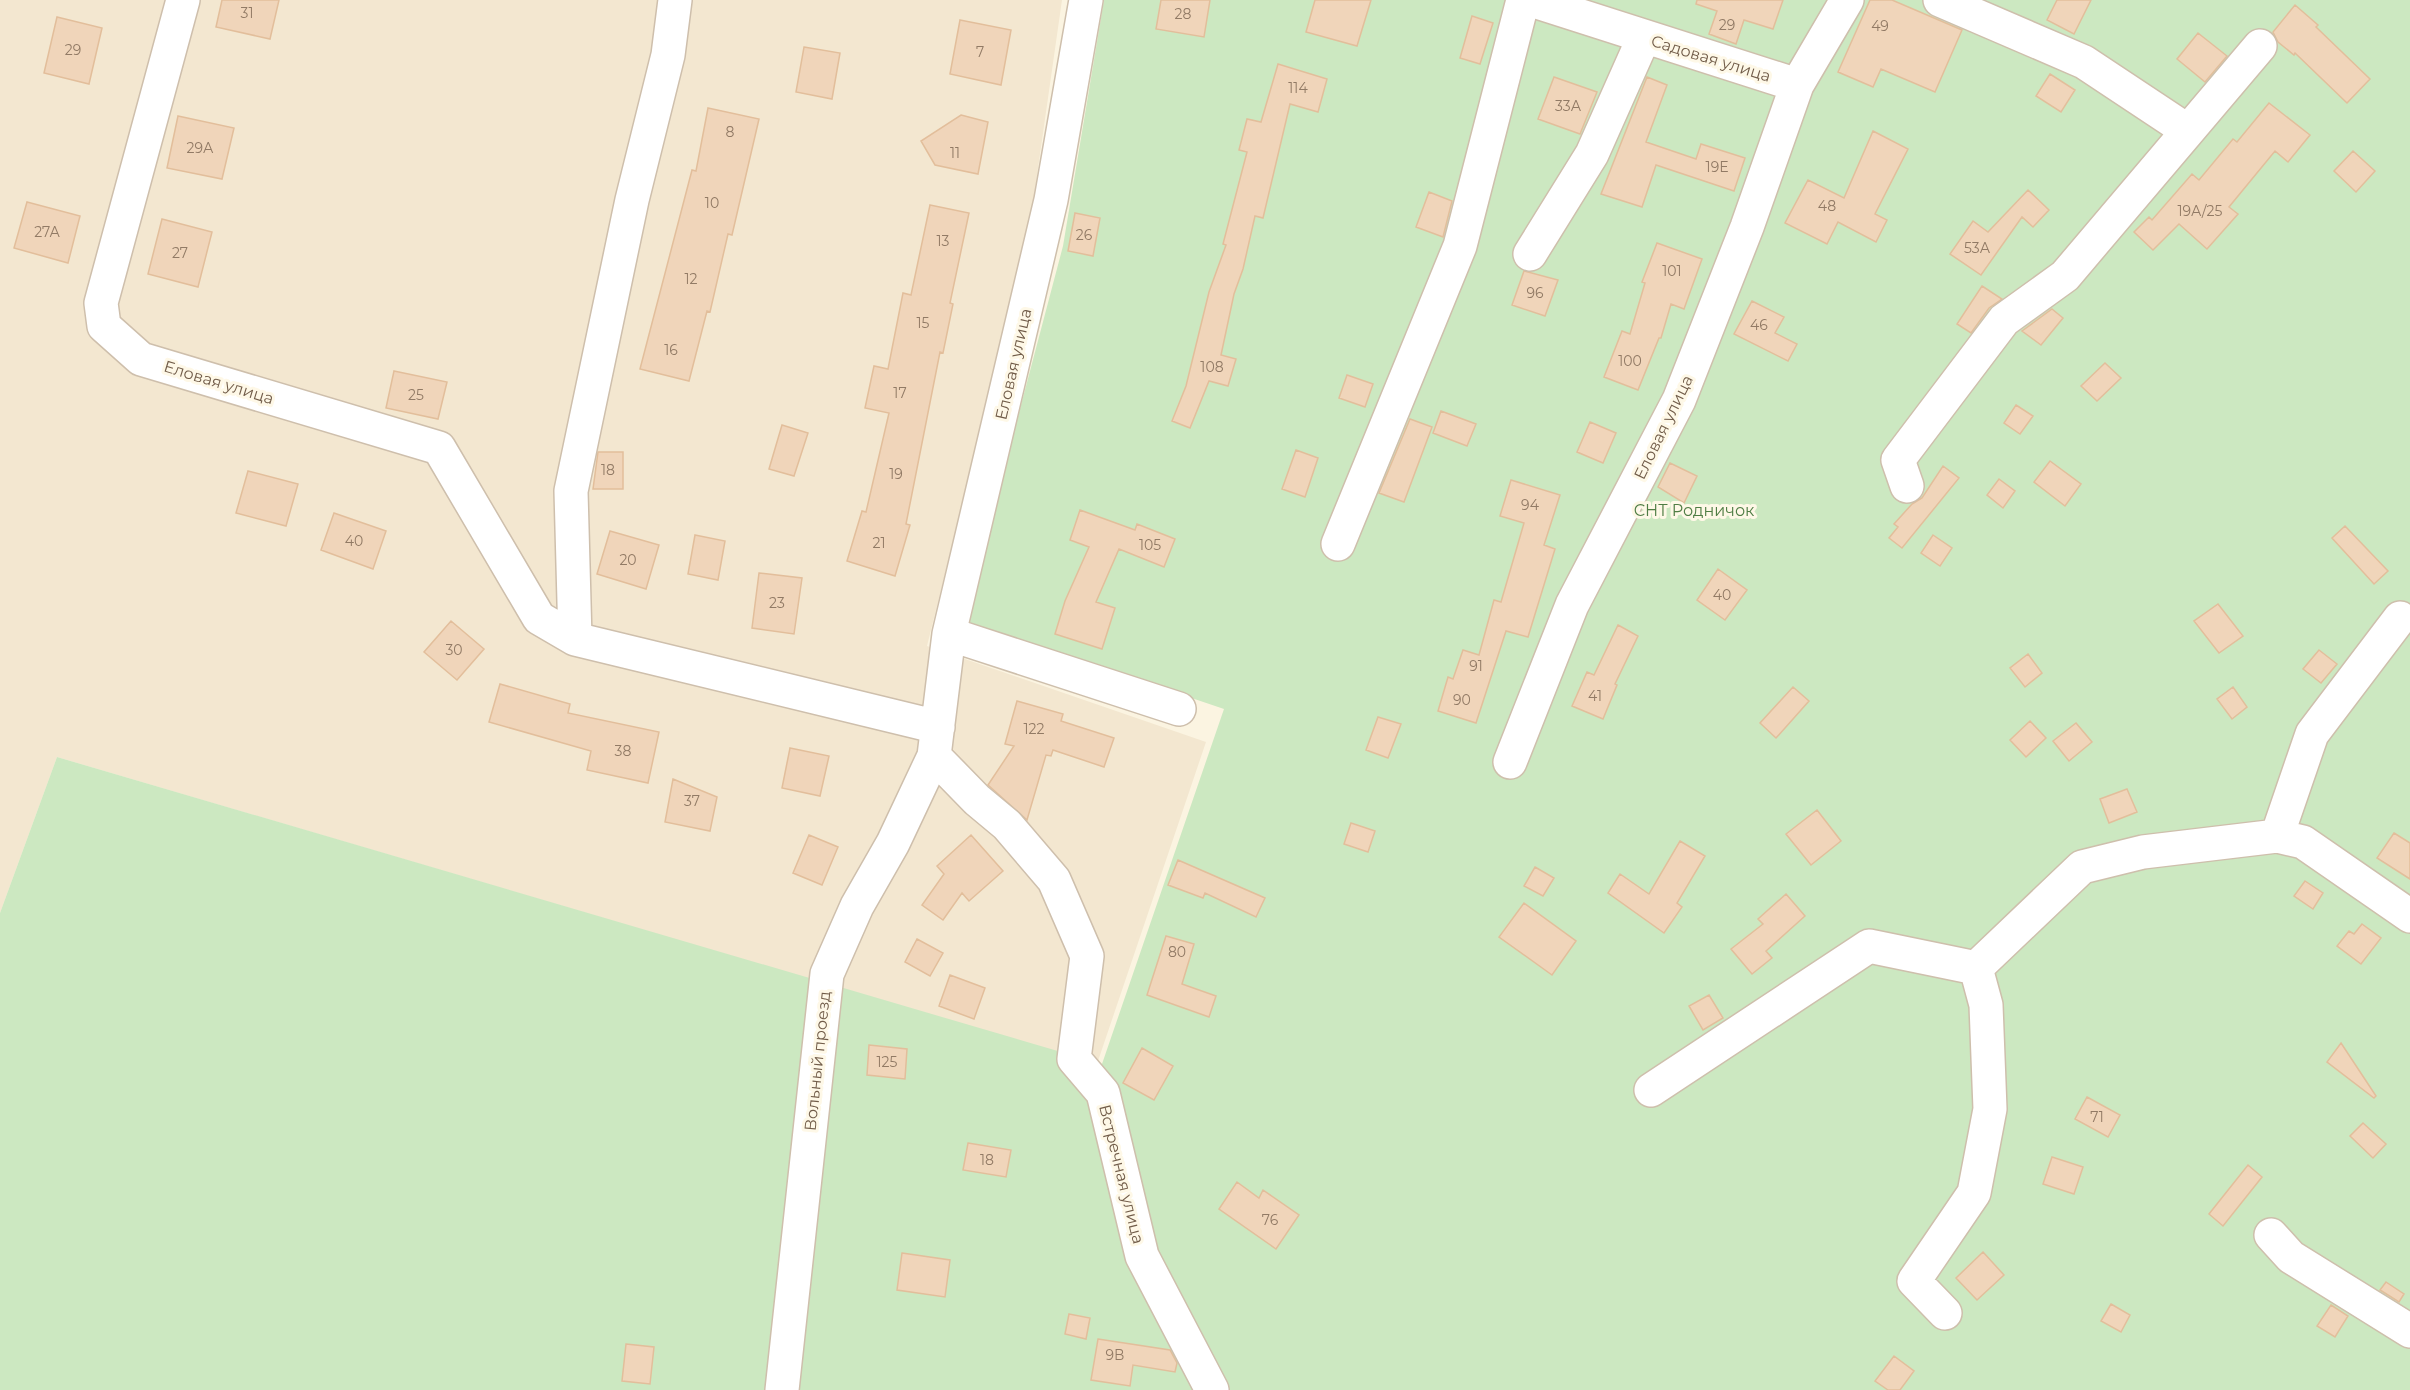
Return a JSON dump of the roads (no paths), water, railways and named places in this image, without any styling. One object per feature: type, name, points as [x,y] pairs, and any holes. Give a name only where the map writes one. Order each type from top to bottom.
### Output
[{"type":"street","name":"Еловая улица","points":[[183,0],[101,303],[104,326],[141,359],[439,448],[539,618],[575,639],[936,742],[949,634],[1051,200],[1086,0]]},
{"type":"street","points":[[575,639],[571,491],[632,200],[668,55],[675,0]]},
{"type":"street","points":[[1338,544],[1460,246],[1523,0]]},
{"type":"street","name":"Садовая улица","points":[[1531,0],[1797,85]]},
{"type":"street","points":[[1797,85],[1847,0]]},
{"type":"street","points":[[1940,0],[2084,62],[2188,130]]},
{"type":"street","points":[[1530,254],[1592,154],[1644,37]]},
{"type":"street","points":[[1907,486],[1898,460],[2004,320],[2065,276],[2260,46]]},
{"type":"street","name":"Еловая улица","points":[[1510,762],[1572,605],[1679,400],[1747,226],[1797,85]]},
{"type":"street","points":[[2277,836],[2312,734],[2400,618]]},
{"type":"street","points":[[949,634],[1179,709]]},
{"type":"street","name":"Вольный проезд","points":[[782,1390],[827,974],[857,906],[892,843],[936,742]]},
{"type":"street","name":"Встречная улица","points":[[936,742],[977,800],[1007,825],[1054,880],[1087,956],[1074,1059],[1103,1093],[1142,1256],[1212,1390]]},
{"type":"street","points":[[1976,968],[2082,867],[2143,852],[2277,836],[2303,842],[2410,916]]},
{"type":"street","points":[[1651,1090],[1869,946],[1976,968]]},
{"type":"street","points":[[1945,1313],[1914,1281],[1974,1193],[1990,1109],[1986,1005],[1976,968]]},
{"type":"street","points":[[2271,1235],[2291,1257],[2410,1331]]},
{"type":"park label","name":"СНТ Родничок","points":[[1694,510]]}]
